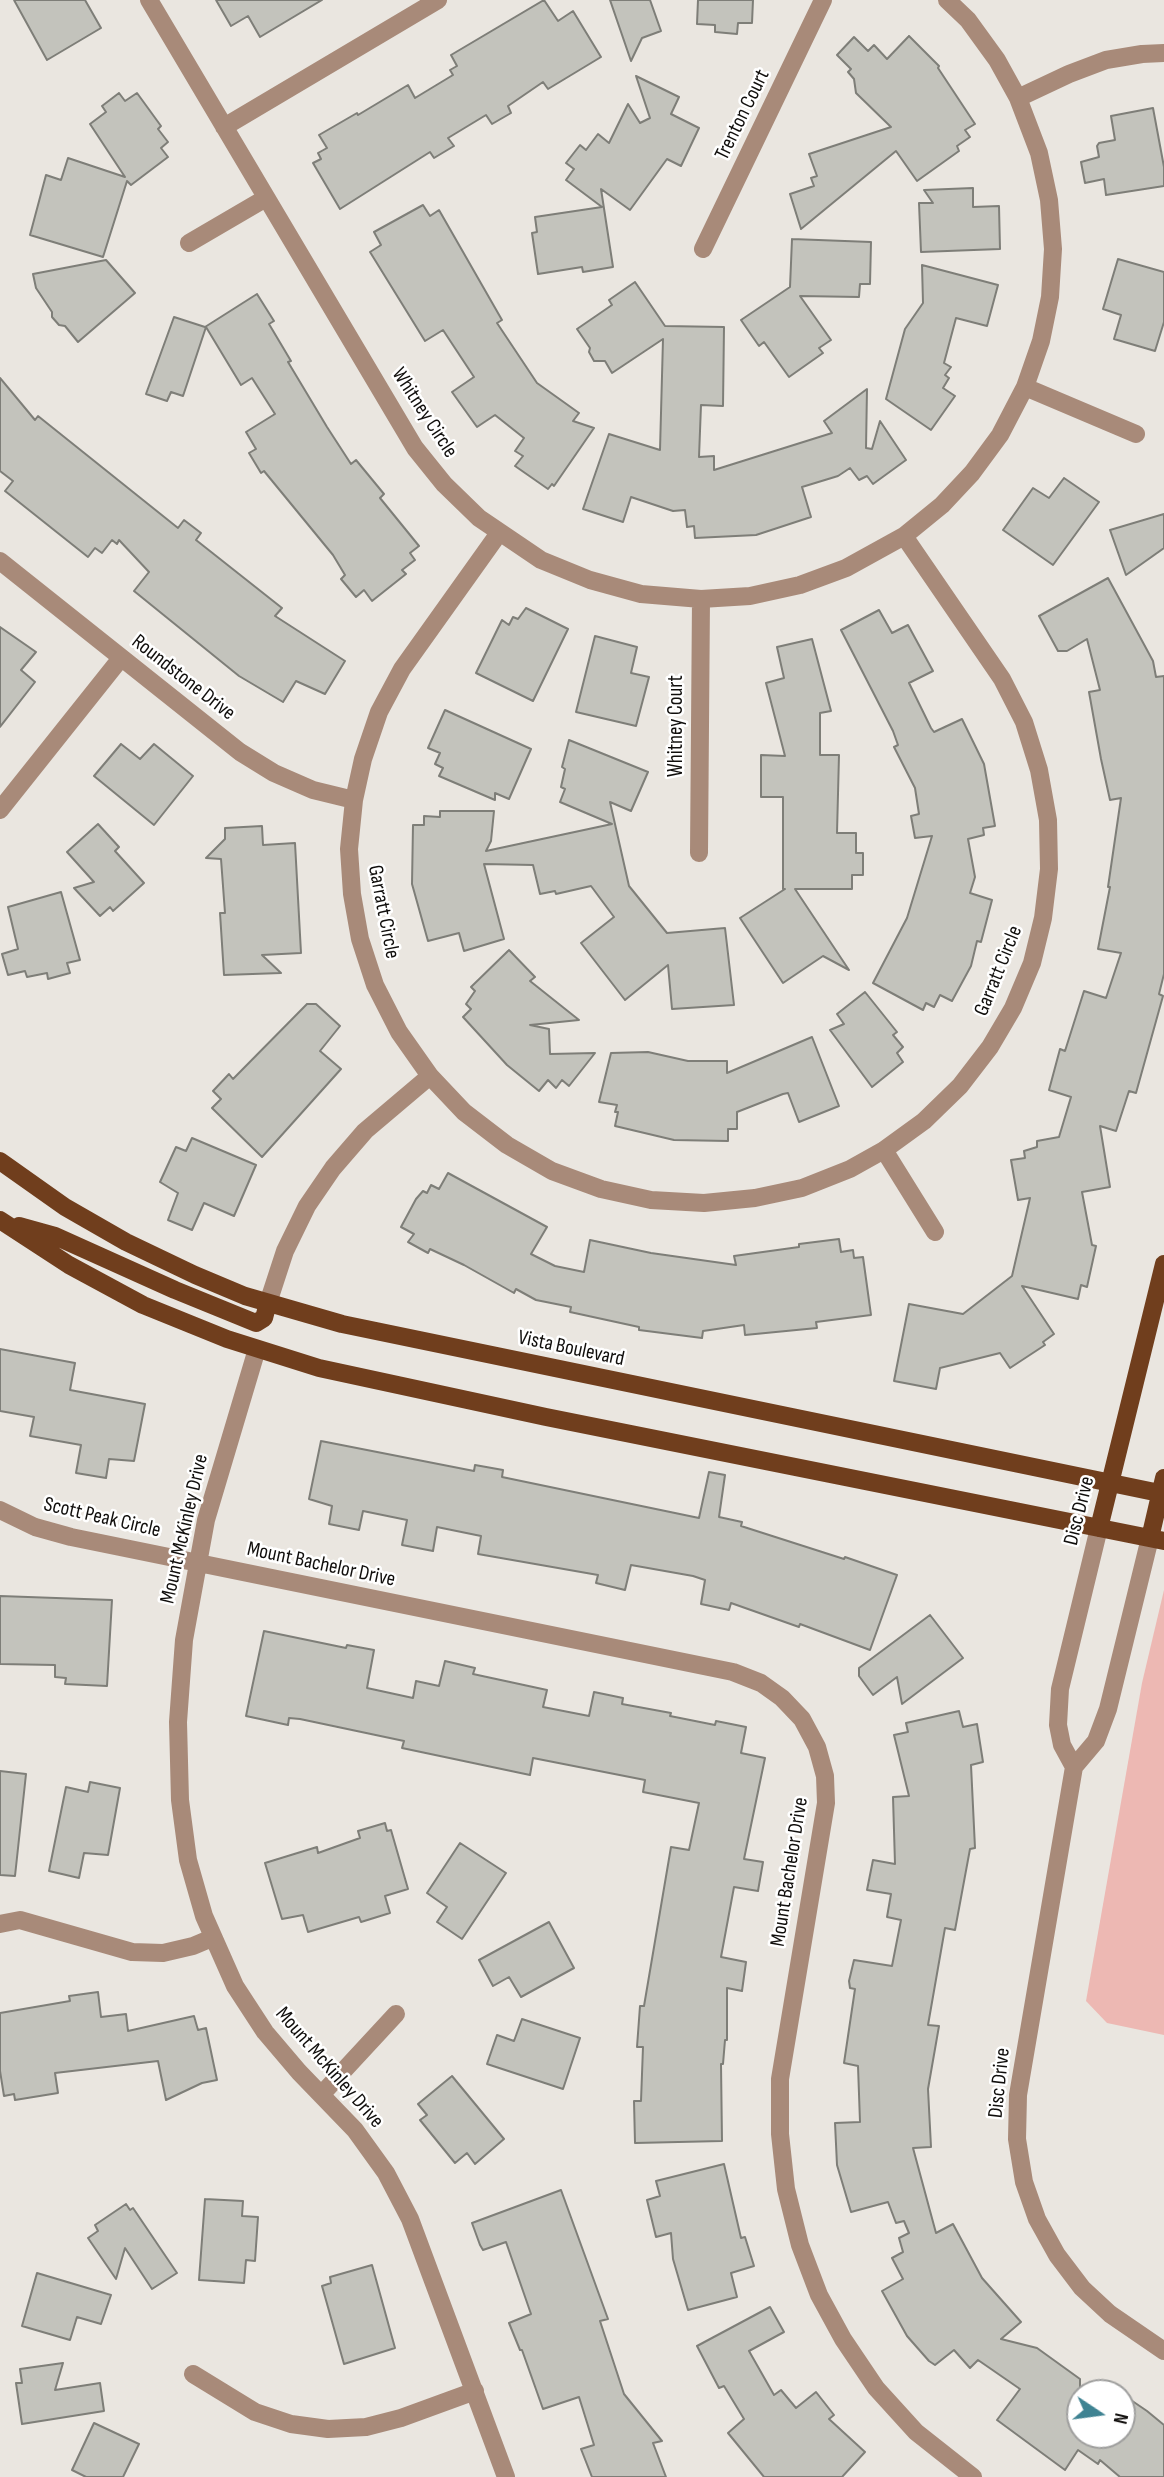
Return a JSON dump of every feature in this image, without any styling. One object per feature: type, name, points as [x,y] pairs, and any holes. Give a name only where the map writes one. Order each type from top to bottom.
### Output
[{"type":"main road","name":"Vista Boulevard","points":[[0,1161],[65,1207],[127,1242],[195,1275],[268,1303],[342,1324],[1111,1483],[1163,1488]]},
{"type":"main road","points":[[1,1221],[55,1236],[256,1323],[264,1318],[268,1303]]},
{"type":"main road","points":[[1,1221],[69,1265],[143,1305],[227,1339],[319,1368],[495,1407],[1157,1540]]},
{"type":"main road","name":"Disc Drive","points":[[1099,1528],[1164,1264]]},
{"type":"main road","name":"Disc Drive","points":[[1157,1540],[1163,1488]]},
{"type":"street","name":"Whitney Circle","points":[[149,0],[415,448],[444,484],[479,518],[541,560],[590,580],[641,594],[701,599],[750,596],[800,585],[846,568],[904,536],[942,505],[972,473],[1000,435],[1025,387],[1041,341],[1050,297],[1053,249],[1049,200],[1039,153],[1018,98],[997,60],[968,20],[947,0]]},
{"type":"street","points":[[224,127],[438,0]]},
{"type":"street","name":"Trenton Court","points":[[703,249],[824,0]]},
{"type":"street","points":[[1018,98],[1106,60],[1164,53]]},
{"type":"street","points":[[189,243],[265,198]]},
{"type":"street","points":[[1025,387],[1136,434]]},
{"type":"street","name":"Garratt Circle","points":[[499,533],[402,669],[379,712],[363,759],[354,800],[350,860],[352,894],[360,939],[375,985],[393,1020],[430,1076],[464,1112],[507,1145],[541,1164],[601,1189],[651,1200],[704,1203],[755,1198],[802,1188],[850,1169],[884,1150],[924,1121],[960,1086],[990,1047],[1007,1018],[1032,962],[1043,918],[1049,869],[1048,820],[1040,770],[1024,722],[1002,679],[904,536]]},
{"type":"street","name":"Roundstone Drive","points":[[0,562],[240,752],[274,774],[313,790],[354,800]]},
{"type":"street","name":"Whitney Court","points":[[699,853],[701,599]]},
{"type":"street","points":[[0,810],[121,658]]},
{"type":"street","points":[[268,1303],[285,1251],[307,1206],[333,1168],[365,1131],[430,1076]]},
{"type":"street","points":[[884,1150],[935,1231]]},
{"type":"street","name":"Mount McKinley Drive","points":[[257,1349],[206,1520],[184,1640],[179,1709],[180,1800],[188,1860],[212,1938],[235,1986],[265,2032],[299,2073],[355,2130],[386,2173],[410,2218],[506,2477]]},
{"type":"street","name":"Scott Peak Circle","points":[[0,1510],[35,1527],[71,1537],[196,1563]]},
{"type":"street","name":"Disc Drive","points":[[1074,1768],[1062,1745],[1058,1725],[1060,1689],[1099,1528]]},
{"type":"street","name":"Disc Drive","points":[[1157,1540],[1108,1709],[1096,1741],[1074,1768],[1018,2095],[1017,2139],[1037,2219],[1057,2255],[1082,2288],[1110,2314],[1164,2351]]},
{"type":"street","name":"Mount Bachelor Drive","points":[[196,1563],[733,1672],[761,1683],[782,1698],[802,1719],[817,1747],[825,1776],[826,1802],[780,2079],[780,2134],[786,2189],[800,2245],[819,2295],[843,2339],[876,2388],[916,2432],[973,2477]]},
{"type":"street","points":[[0,1924],[20,1920],[132,1952],[163,1953],[212,1938]]},
{"type":"street","points":[[321,2095],[396,2014]]},
{"type":"street","points":[[193,2374],[255,2412],[291,2424],[328,2430],[366,2427],[401,2418],[475,2392]]},
{"type":"shaded area","points":[[1164,1590],[1164,2035],[1107,2023],[1086,2001],[1142,1683]]},
{"type":"building","points":[[14,0],[85,0],[101,28],[47,60]]},
{"type":"building","points":[[216,0],[322,0],[260,37],[248,16],[231,26]]},
{"type":"building","points":[[544,0],[558,21],[573,11],[601,57],[548,89],[543,82],[508,106],[511,113],[492,124],[486,115],[448,138],[454,146],[434,158],[430,152],[340,209],[313,163],[321,159],[318,153],[327,148],[319,135],[408,85],[415,98],[453,75],[450,70],[457,66],[451,55]]},
{"type":"building","points":[[610,0],[650,0],[661,31],[642,38],[631,61]]},
{"type":"building","points":[[698,0],[753,0],[752,23],[738,23],[737,34],[715,32],[715,25],[697,24]]},
{"type":"building","points":[[909,36],[939,66],[975,124],[965,130],[970,137],[957,146],[959,151],[917,181],[896,151],[801,229],[790,194],[814,186],[811,178],[817,176],[809,154],[891,127],[856,93],[854,79],[848,72],[851,69],[837,55],[854,37],[868,51],[874,45],[887,59]]},
{"type":"building","points":[[636,76],[679,97],[671,114],[699,128],[681,166],[667,159],[630,210],[601,189],[613,267],[583,272],[582,267],[538,274],[532,233],[537,232],[535,217],[602,207],[566,180],[574,169],[566,163],[580,145],[586,150],[598,134],[609,143],[628,104],[640,123],[650,118]]},
{"type":"building","points":[[119,93],[125,101],[137,93],[161,126],[158,129],[168,142],[161,148],[168,157],[131,185],[127,181],[103,257],[30,235],[46,175],[61,180],[68,158],[125,177],[90,124],[106,112],[102,106]]},
{"type":"building","points":[[1153,108],[1164,167],[1164,186],[1106,195],[1104,179],[1085,183],[1081,162],[1099,157],[1099,143],[1115,140],[1111,116]]},
{"type":"building","points":[[973,188],[973,207],[999,206],[1000,249],[921,252],[919,203],[933,203],[924,190]]},
{"type":"building","points":[[423,205],[430,216],[439,210],[502,320],[497,323],[537,383],[579,413],[573,421],[594,428],[554,486],[552,484],[548,489],[515,466],[523,456],[515,451],[524,438],[495,415],[477,427],[452,392],[474,377],[443,330],[425,341],[370,252],[381,245],[374,232]]},
{"type":"building","points":[[792,239],[871,242],[870,284],[860,284],[859,297],[800,296],[831,340],[819,348],[823,353],[789,377],[764,342],[759,346],[741,320],[790,287]]},
{"type":"building","points":[[1118,259],[1164,272],[1164,322],[1155,351],[1114,339],[1121,315],[1103,309]]},
{"type":"building","points":[[106,260],[135,293],[78,342],[65,326],[59,325],[52,317],[52,312],[36,288],[33,274]]},
{"type":"building","points":[[922,265],[998,285],[987,326],[956,318],[944,363],[951,367],[945,375],[949,378],[943,388],[955,396],[931,430],[886,399],[905,329],[923,303]]},
{"type":"building","points":[[635,282],[665,326],[724,327],[723,406],[701,405],[699,457],[714,456],[714,470],[832,433],[824,421],[867,389],[866,448],[872,449],[880,421],[906,460],[873,484],[867,476],[859,480],[850,468],[838,476],[802,487],[811,517],[756,535],[695,538],[694,526],[687,527],[685,510],[673,511],[631,497],[623,522],[583,509],[609,434],[660,450],[663,339],[612,373],[605,361],[594,361],[589,352],[590,348],[577,329],[612,305],[609,300]]},
{"type":"building","points":[[257,294],[274,321],[269,324],[291,361],[288,362],[327,427],[351,464],[356,460],[384,494],[380,498],[419,546],[410,553],[415,560],[402,570],[406,574],[372,601],[364,590],[356,597],[341,579],[345,575],[333,555],[264,471],[261,473],[249,453],[256,449],[246,432],[275,414],[252,378],[241,385],[206,327],[183,396],[171,392],[167,401],[146,394],[174,317],[205,327]]},
{"type":"building","points":[[0,378],[35,420],[38,416],[178,528],[184,520],[201,533],[196,540],[282,608],[275,616],[345,661],[325,694],[296,681],[283,702],[239,676],[134,591],[149,572],[119,540],[117,544],[112,540],[102,553],[95,548],[88,557],[5,491],[13,481],[0,471]]},
{"type":"building","points":[[1064,478],[1099,502],[1053,565],[1003,530],[1033,488],[1049,498]]},
{"type":"building","points":[[1164,514],[1164,548],[1126,575],[1110,530]]},
{"type":"building","points":[[1108,578],[1153,661],[1156,677],[1164,676],[1164,974],[1159,994],[1163,996],[1136,1093],[1129,1091],[1116,1131],[1100,1126],[1110,1187],[1082,1192],[1092,1245],[1096,1246],[1087,1287],[1081,1285],[1078,1299],[1022,1286],[1054,1334],[1043,1342],[1045,1345],[1010,1368],[1000,1353],[940,1368],[936,1389],[894,1381],[909,1304],[963,1314],[1012,1276],[1030,1198],[1018,1200],[1011,1160],[1025,1158],[1024,1151],[1037,1147],[1037,1141],[1059,1137],[1071,1097],[1049,1090],[1060,1049],[1065,1051],[1084,991],[1106,998],[1121,953],[1098,949],[1110,887],[1121,798],[1110,800],[1101,759],[1089,692],[1100,690],[1087,639],[1067,651],[1058,651],[1039,616]]},
{"type":"building","points":[[526,608],[568,629],[533,701],[476,673],[502,620],[509,625],[513,617],[518,619]]},
{"type":"building","points":[[879,610],[892,633],[908,625],[933,671],[909,683],[934,732],[962,719],[984,764],[995,826],[983,828],[984,835],[968,839],[975,877],[970,893],[992,900],[981,942],[977,941],[971,966],[952,1001],[940,995],[934,1007],[926,1003],[923,1010],[873,983],[907,918],[932,836],[915,838],[911,816],[919,814],[915,788],[894,747],[898,745],[893,731],[841,630]]},
{"type":"building","points":[[0,627],[36,652],[21,670],[35,682],[0,727]]},
{"type":"building","points":[[595,636],[637,647],[631,673],[649,677],[636,726],[576,712]]},
{"type":"building","points":[[812,639],[831,711],[820,713],[820,755],[839,755],[837,833],[856,833],[856,853],[863,853],[863,875],[852,875],[852,889],[795,889],[849,970],[823,956],[783,983],[740,918],[785,889],[783,797],[761,797],[761,755],[785,756],[766,683],[784,678],[777,647]]},
{"type":"building","points":[[445,710],[531,749],[509,799],[495,793],[495,800],[439,776],[443,768],[435,764],[440,753],[428,748]]},
{"type":"building","points":[[569,740],[648,772],[631,811],[610,802],[629,886],[667,933],[725,928],[734,1005],[672,1009],[668,965],[625,1000],[581,943],[614,917],[591,886],[556,894],[555,891],[540,894],[533,865],[484,864],[504,939],[464,951],[459,933],[428,941],[412,884],[413,825],[424,825],[424,816],[440,817],[440,811],[494,811],[491,841],[486,851],[612,824],[560,802],[565,789],[561,787],[565,769],[562,767]]},
{"type":"building","points":[[121,744],[140,759],[154,744],[193,776],[154,825],[94,776]]},
{"type":"building","points":[[98,824],[119,847],[115,851],[144,883],[113,911],[110,907],[100,916],[74,888],[94,882],[67,852]]},
{"type":"building","points":[[262,826],[263,845],[295,843],[301,953],[262,955],[281,973],[224,975],[220,913],[225,913],[221,859],[206,858],[225,839],[225,828]]},
{"type":"building","points":[[61,892],[80,960],[67,963],[70,973],[48,979],[47,973],[27,977],[25,971],[8,975],[2,954],[18,949],[8,907]]},
{"type":"building","points":[[509,950],[535,977],[530,981],[579,1020],[530,1025],[549,1029],[550,1054],[595,1053],[569,1086],[562,1080],[556,1088],[548,1080],[539,1091],[507,1065],[463,1017],[471,1009],[466,1004],[475,991],[471,987]]},
{"type":"building","points":[[865,992],[897,1032],[893,1035],[903,1047],[897,1053],[903,1062],[872,1087],[830,1030],[844,1024],[837,1014]]},
{"type":"building","points":[[307,1004],[316,1004],[340,1026],[320,1051],[341,1069],[262,1157],[212,1108],[221,1099],[213,1091],[229,1074],[233,1079]]},
{"type":"building","points":[[812,1037],[839,1106],[799,1122],[788,1093],[737,1112],[737,1129],[728,1129],[728,1141],[674,1140],[615,1126],[617,1105],[599,1102],[611,1053],[648,1052],[688,1061],[727,1061],[727,1073]]},
{"type":"building","points":[[192,1138],[256,1165],[234,1216],[204,1203],[192,1230],[168,1220],[178,1193],[160,1182],[176,1147],[186,1151]]},
{"type":"building","points":[[448,1173],[547,1227],[531,1254],[555,1266],[584,1272],[590,1240],[651,1253],[736,1265],[734,1256],[839,1239],[841,1252],[853,1250],[854,1258],[863,1257],[871,1315],[816,1322],[817,1328],[745,1335],[744,1325],[703,1331],[702,1338],[639,1330],[639,1327],[570,1312],[571,1307],[536,1300],[516,1289],[514,1293],[464,1265],[430,1249],[428,1253],[408,1242],[414,1234],[401,1227],[416,1199],[423,1191],[427,1193],[431,1185],[439,1189]]},
{"type":"building","points":[[0,1349],[75,1363],[70,1390],[145,1404],[134,1461],[109,1459],[106,1478],[76,1473],[81,1445],[30,1436],[34,1417],[0,1411]]},
{"type":"building","points":[[321,1441],[474,1471],[475,1465],[503,1470],[502,1477],[699,1518],[709,1472],[725,1475],[719,1517],[742,1522],[741,1526],[897,1575],[870,1650],[800,1624],[799,1627],[731,1603],[729,1610],[701,1604],[705,1580],[693,1576],[631,1565],[625,1590],[596,1583],[598,1575],[478,1554],[481,1536],[437,1527],[433,1551],[402,1545],[407,1520],[363,1511],[359,1530],[329,1524],[332,1506],[309,1499]]},
{"type":"building","points":[[0,1596],[112,1600],[107,1686],[65,1684],[66,1678],[55,1677],[55,1665],[0,1664]]},
{"type":"building","points":[[930,1615],[963,1658],[902,1704],[897,1677],[873,1695],[859,1676],[859,1668]]},
{"type":"building","points":[[264,1631],[346,1648],[347,1645],[374,1650],[367,1688],[413,1698],[416,1681],[439,1686],[445,1661],[475,1668],[473,1674],[547,1690],[543,1707],[589,1716],[594,1692],[623,1698],[622,1704],[671,1713],[670,1716],[715,1725],[716,1721],[746,1727],[741,1753],[765,1758],[744,1859],[763,1862],[758,1891],[734,1887],[721,1957],[746,1962],[742,1991],[727,1988],[727,2040],[721,2064],[722,2141],[635,2143],[634,2101],[641,2101],[643,2047],[637,2047],[640,2006],[644,2006],[671,1847],[689,1850],[699,1803],[643,1792],[645,1780],[533,1758],[530,1775],[402,1748],[404,1741],[300,1719],[289,1718],[288,1725],[246,1716]]},
{"type":"building","points":[[959,1711],[963,1727],[977,1724],[983,1762],[971,1765],[975,1848],[970,1849],[955,1930],[945,1928],[928,2025],[939,2026],[928,2089],[931,2147],[913,2148],[936,2233],[953,2224],[982,2278],[1021,2322],[1001,2339],[1037,2348],[1080,2379],[1066,2379],[1066,2449],[1136,2449],[1136,2404],[1164,2425],[1164,2477],[1120,2477],[1100,2460],[1098,2464],[1078,2450],[1065,2470],[997,2420],[1020,2389],[978,2360],[970,2368],[954,2350],[935,2365],[929,2361],[907,2336],[882,2291],[903,2279],[892,2258],[903,2252],[899,2238],[909,2233],[904,2221],[896,2223],[888,2202],[851,2212],[837,2165],[835,2123],[860,2122],[858,2066],[844,2063],[855,1989],[850,1988],[849,1981],[854,1960],[892,1966],[901,1920],[887,1917],[891,1894],[867,1890],[873,1860],[895,1864],[893,1797],[909,1796],[894,1735],[908,1732],[906,1723]]},
{"type":"building","points":[[0,1771],[26,1774],[15,1876],[0,1875]]},
{"type":"building","points":[[90,1782],[120,1788],[108,1855],[84,1853],[79,1878],[49,1871],[66,1787],[88,1792]]},
{"type":"building","points":[[385,1823],[387,1831],[391,1830],[408,1889],[385,1896],[390,1913],[361,1922],[359,1917],[308,1932],[303,1915],[282,1919],[265,1863],[317,1847],[318,1853],[360,1838],[358,1831]]},
{"type":"building","points":[[460,1843],[506,1873],[462,1939],[437,1922],[447,1907],[427,1893]]},
{"type":"building","points":[[549,1922],[574,1968],[521,1997],[509,1977],[493,1986],[479,1960]]},
{"type":"building","points":[[98,1992],[101,2017],[126,2014],[128,2031],[194,2016],[198,2030],[206,2028],[217,2080],[202,2083],[166,2100],[158,2061],[55,2073],[58,2093],[15,2100],[14,2094],[4,2096],[0,2071],[0,2013],[70,2001],[69,1996]]},
{"type":"building","points":[[522,2019],[580,2038],[563,2089],[487,2064],[497,2035],[514,2041]]},
{"type":"building","points":[[452,2076],[504,2139],[475,2164],[467,2153],[455,2163],[420,2120],[427,2115],[418,2104]]},
{"type":"building","points":[[724,2164],[741,2238],[745,2237],[754,2266],[731,2273],[737,2297],[688,2310],[673,2259],[671,2233],[656,2237],[647,2200],[660,2196],[656,2181]]},
{"type":"building","points":[[561,2190],[608,2319],[600,2321],[624,2394],[662,2441],[653,2443],[666,2477],[592,2477],[581,2449],[594,2445],[579,2397],[543,2409],[522,2350],[509,2323],[531,2314],[506,2242],[483,2250],[480,2245],[472,2223]]},
{"type":"building","points":[[205,2199],[243,2201],[242,2216],[258,2217],[255,2261],[246,2260],[244,2283],[199,2280]]},
{"type":"building","points":[[126,2204],[130,2210],[133,2208],[177,2273],[152,2289],[125,2248],[116,2279],[88,2238],[98,2231],[95,2225]]},
{"type":"building","points":[[372,2265],[395,2348],[344,2364],[322,2286],[331,2283],[330,2277]]},
{"type":"building","points":[[37,2273],[111,2295],[101,2324],[77,2317],[70,2340],[22,2326]]},
{"type":"building","points":[[770,2307],[784,2332],[749,2351],[774,2395],[781,2390],[796,2408],[816,2392],[834,2415],[829,2419],[865,2452],[842,2477],[764,2477],[728,2433],[744,2419],[724,2386],[719,2388],[697,2346]]},
{"type":"building","points":[[63,2363],[55,2390],[100,2383],[104,2411],[22,2424],[16,2383],[22,2383],[20,2369]]},
{"type":"building","points":[[94,2423],[139,2444],[123,2477],[86,2477],[72,2470]]}]
